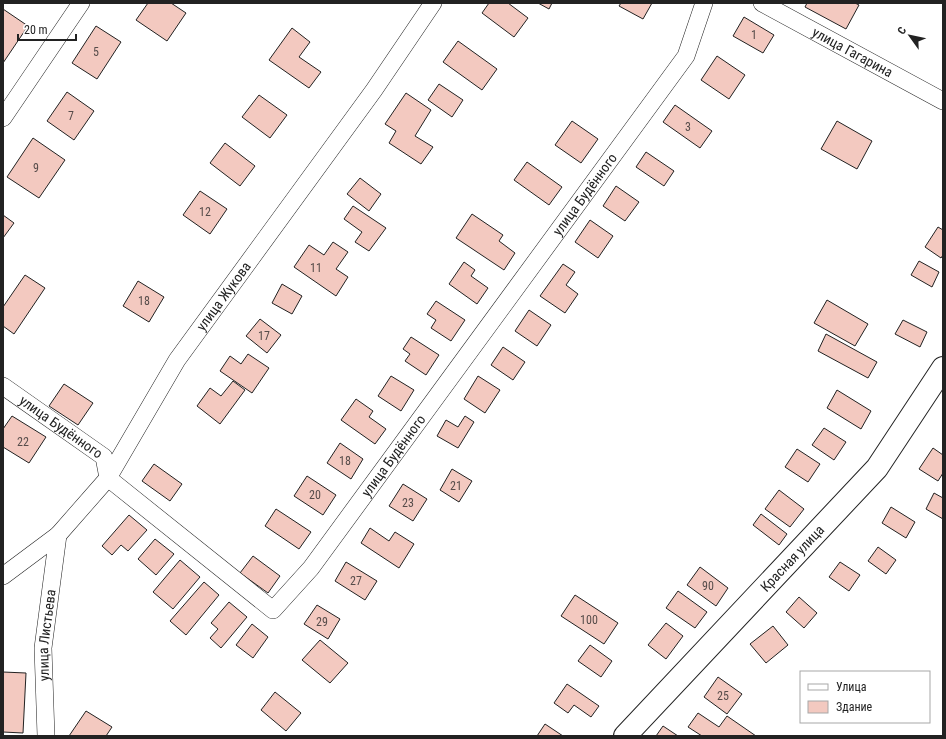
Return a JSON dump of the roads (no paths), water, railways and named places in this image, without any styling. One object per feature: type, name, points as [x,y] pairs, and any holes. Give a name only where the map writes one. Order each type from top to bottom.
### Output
[{"type":"main road","name":"Красная улица","points":[[625,736],[877,468],[943,368]]},
{"type":"street","points":[[3,118],[81,3]]},
{"type":"street","name":"улица Жукова","points":[[3,576],[58,535],[108,478],[177,360],[374,90],[433,3]]},
{"type":"street","name":"улица Будённого","points":[[3,386],[104,457],[108,478],[273,610],[311,568],[686,56],[704,3]]},
{"type":"street","name":"улица Гагарина","points":[[762,3],[943,101]]},
{"type":"street","name":"улица Листьева","points":[[46,736],[43,648],[58,535]]}]
